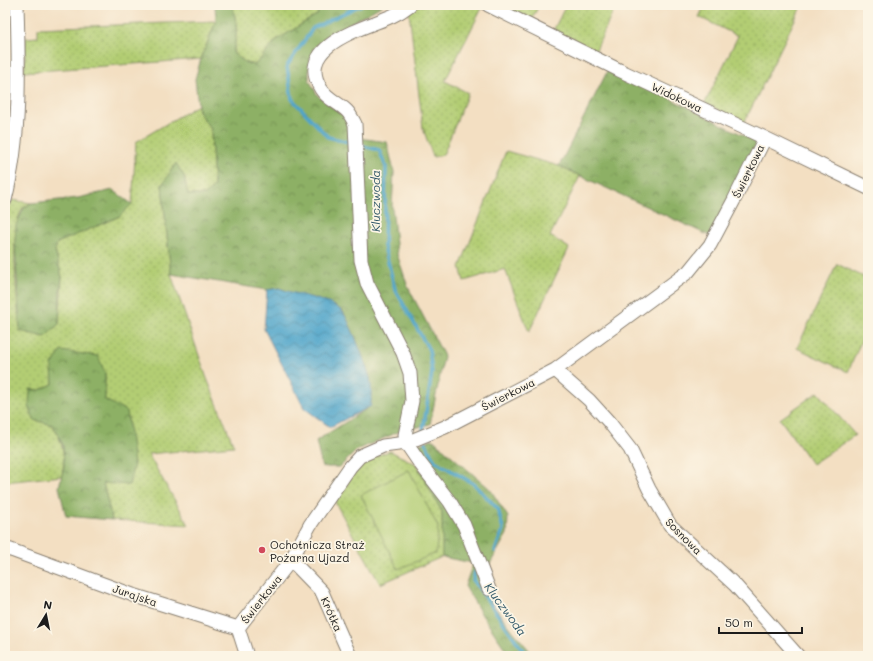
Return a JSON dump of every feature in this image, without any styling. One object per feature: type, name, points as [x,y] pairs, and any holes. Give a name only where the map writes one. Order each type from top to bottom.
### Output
[{"type":"street","points":[[5,200],[19,67],[17,5]]},
{"type":"street","points":[[410,5],[393,16],[357,30],[330,44],[318,59],[316,66],[316,78],[327,96],[348,112],[355,124],[360,248],[364,272],[367,283],[403,353],[410,373],[412,401],[406,443],[450,502],[464,525],[488,589]]},
{"type":"street","name":"Widokowa","points":[[488,5],[619,70],[868,188]]},
{"type":"street","name":"Świerkowa","points":[[238,628],[291,560],[310,525],[350,467],[360,456],[383,446],[406,443],[462,419],[555,370],[688,272],[710,245],[765,138]]},
{"type":"street","name":"Sosnowa","points":[[555,370],[589,400],[609,422],[630,449],[649,489],[670,525],[735,585],[798,656]]},
{"type":"street","name":"Jurajska","points":[[5,549],[133,595],[238,628]]},
{"type":"street","name":"Krótka","points":[[291,560],[322,592],[350,656]]},
{"type":"street","points":[[238,628],[247,656]]},
{"type":"green space","points":[[215,5],[232,5],[236,29],[233,53],[246,63],[255,65],[277,40],[318,14],[315,5],[383,5],[325,37],[313,50],[309,63],[309,80],[318,96],[346,118],[351,137],[387,142],[394,172],[392,206],[397,254],[408,287],[444,356],[430,424],[398,432],[357,450],[340,467],[322,467],[316,441],[371,406],[370,378],[357,342],[343,311],[323,301],[279,288],[267,290],[171,274],[162,185],[176,163],[184,176],[188,195],[205,195],[214,187],[211,129],[199,113],[195,79],[216,21]]},
{"type":"green space","points":[[232,5],[315,5],[318,14],[277,40],[255,65],[246,63],[233,53],[236,29]]},
{"type":"green space","points":[[418,5],[483,6],[445,81],[468,93],[443,155],[433,157],[423,128],[409,12]]},
{"type":"green space","points":[[499,5],[539,5],[531,21]]},
{"type":"green space","points":[[566,5],[616,5],[595,52],[553,31]]},
{"type":"green space","points":[[705,5],[802,5],[744,123],[705,103],[738,36],[699,17]]},
{"type":"green space","points":[[216,21],[201,59],[24,72],[26,38],[38,37],[38,28]]},
{"type":"green space","points":[[609,68],[757,142],[710,236],[559,166]]},
{"type":"green space","points":[[198,105],[199,113],[211,129],[214,187],[205,195],[188,195],[184,176],[162,184],[171,274],[206,376],[234,446],[148,454],[189,525],[112,520],[103,483],[105,373],[52,365],[53,384],[40,390],[34,420],[53,425],[63,449],[64,461],[62,476],[5,482],[5,221],[12,200],[31,203],[23,208],[18,218],[16,232],[15,267],[20,331],[59,324],[62,277],[55,251],[57,243],[120,216],[132,204],[136,142]]},
{"type":"green space","points":[[506,151],[559,166],[580,176],[550,236],[569,248],[529,332],[505,269],[464,281],[460,267]]},
{"type":"green space","points":[[113,190],[132,204],[120,216],[57,243],[55,251],[62,277],[59,324],[45,337],[20,331],[15,242],[16,225],[24,208],[31,203],[78,198]]},
{"type":"green space","points":[[837,264],[868,279],[868,325],[848,372],[797,348]]},
{"type":"green space","points":[[61,351],[98,356],[105,373],[105,400],[127,411],[134,464],[129,485],[103,483],[112,520],[66,516],[59,487],[64,466],[63,445],[53,425],[34,420],[29,406],[30,389],[40,390],[53,384],[52,365]]},
{"type":"green space","points":[[818,392],[855,435],[812,464],[780,419]]},
{"type":"green space","points":[[432,439],[490,489],[508,517],[507,534],[487,569],[418,445]]},
{"type":"green space","points":[[390,451],[416,464],[442,512],[444,556],[380,584],[335,502],[359,465],[373,457]]},
{"type":"green space","points":[[416,464],[450,507],[492,604],[534,656],[510,656],[482,615],[465,586],[473,563],[442,557],[442,512]]},
{"type":"green space","points":[[409,470],[438,527],[436,553],[398,569],[361,495]]},
{"type":"water","points":[[279,288],[321,300],[342,311],[353,332],[370,378],[371,406],[330,427],[304,408],[264,329],[267,290]]},
{"type":"waterway","name":"Kluczwoda","points":[[353,143],[328,137],[292,99],[287,66],[313,28],[361,5]]},
{"type":"waterway","name":"Kluczwoda","points":[[359,145],[379,150],[386,167],[384,246],[395,289],[429,350],[432,372],[423,431]]},
{"type":"waterway","name":"Kluczwoda","points":[[425,442],[435,461],[474,484],[498,509],[503,529],[495,551]]},
{"type":"waterway","name":"Kluczwoda","points":[[475,572],[473,580],[527,656]]},
{"type":"place","name":"Ochotnicza Straż Pożarna Ujazd","points":[[262,550]]}]
